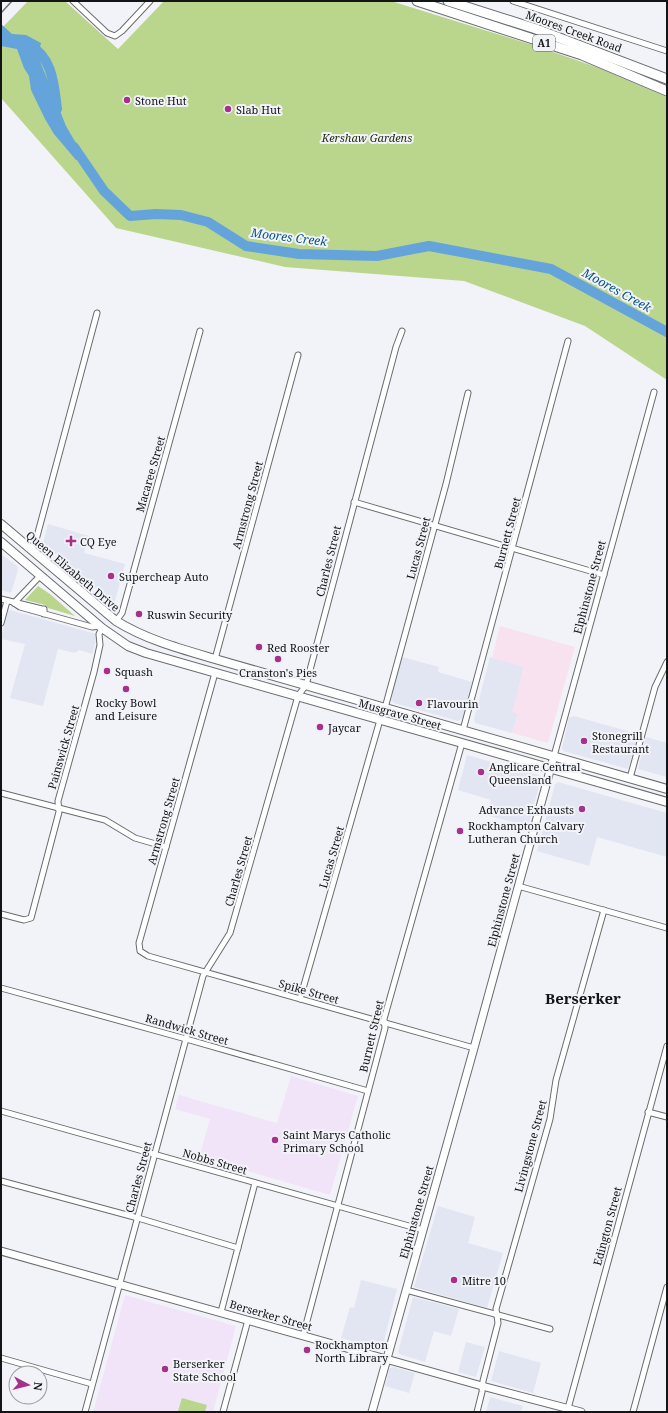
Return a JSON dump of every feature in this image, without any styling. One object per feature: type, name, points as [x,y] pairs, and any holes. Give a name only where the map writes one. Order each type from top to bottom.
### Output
[{"type":"highway","name":"Moores Creek Road","points":[[417,1],[582,55],[667,91]]},
{"type":"highway","name":"Moores Creek Road","points":[[448,1],[536,29],[667,79]]},
{"type":"main road","name":"Queen Elizabeth Drive","points":[[1,524],[116,621],[133,632]]},
{"type":"main road","points":[[1,542],[101,627]]},
{"type":"main road","name":"Musgrave Street","points":[[101,627],[128,646],[146,654],[462,742],[667,802]]},
{"type":"main road","name":"Musgrave Street","points":[[133,632],[168,645],[215,659],[667,789]]},
{"type":"street","points":[[73,1],[106,33],[116,36],[150,1]]},
{"type":"street","points":[[513,1],[667,51]]},
{"type":"street","points":[[31,549],[36,540],[97,313]]},
{"type":"street","name":"Macaree Street","points":[[116,621],[122,613],[200,331]]},
{"type":"street","name":"Charles Street","points":[[85,1412],[203,976],[230,933],[298,696],[306,685],[396,347],[402,331]]},
{"type":"street","name":"Burnett Street","points":[[463,730],[568,341]]},
{"type":"street","name":"Armstrong Street","points":[[215,659],[298,355]]},
{"type":"street","name":"Elphinstone Street","points":[[372,1412],[474,1048],[654,392]]},
{"type":"street","name":"Lucas Street","points":[[385,708],[468,393]]},
{"type":"street","points":[[354,502],[604,575]]},
{"type":"street","points":[[14,603],[40,576]]},
{"type":"street","points":[[1,623],[4,600],[14,603],[20,607],[44,614],[92,627],[101,627]]},
{"type":"street","name":"Painswick Street","points":[[1,914],[24,920],[31,918],[59,812],[58,801],[94,672],[100,645],[99,634],[101,627]]},
{"type":"street","points":[[630,778],[656,686],[667,662]]},
{"type":"street","name":"Armstrong Street","points":[[140,951],[138,948],[139,943],[215,673]]},
{"type":"street","name":"Lucas Street","points":[[300,999],[380,720]]},
{"type":"street","name":"Burnett Street","points":[[304,1336],[385,1028],[384,1019],[462,742]]},
{"type":"street","points":[[1,792],[105,820],[135,838],[166,847]]},
{"type":"street","points":[[518,886],[667,928]]},
{"type":"street","name":"Livingstone Street","points":[[477,1412],[484,1375],[498,1323],[496,1309],[550,1119],[556,1080],[604,910]]},
{"type":"street","name":"Spike Street","points":[[140,951],[148,956],[474,1048]]},
{"type":"street","name":"Randwick Street","points":[[1,988],[368,1091]]},
{"type":"street","name":"Edington Street","points":[[568,1410],[667,1046]]},
{"type":"street","name":"Nobbs Street","points":[[1,1112],[423,1230]]},
{"type":"street","points":[[648,1112],[667,1117]]},
{"type":"street","points":[[1,1181],[138,1218],[238,1248]]},
{"type":"street","points":[[220,1312],[255,1183]]},
{"type":"street","name":"Berserker Street","points":[[1,1250],[482,1386],[568,1410],[581,1412]]},
{"type":"street","points":[[633,1412],[667,1287]]},
{"type":"street","points":[[406,1290],[550,1329]]},
{"type":"street","points":[[224,1412],[248,1320]]},
{"type":"street","points":[[1,1358],[92,1384]]},
{"type":"shaded area","points":[[48,524],[89,536],[84,553],[125,564],[115,601],[112,602],[43,543]]},
{"type":"shaded area","points":[[1,554],[17,566],[18,570],[11,593],[1,590]]},
{"type":"shaded area","points":[[10,610],[96,634],[97,636],[92,654],[79,650],[75,653],[58,649],[43,706],[10,698],[25,644],[1,639],[7,611]]},
{"type":"shaded area","points":[[500,626],[575,647],[548,743],[512,733],[518,714],[512,712],[524,667],[492,658]]},
{"type":"shaded area","points":[[402,657],[439,667],[438,672],[472,682],[463,718],[458,721],[394,703],[391,699]]},
{"type":"shaded area","points":[[490,657],[524,666],[513,712],[518,714],[512,733],[475,723],[474,719]]},
{"type":"shaded area","points":[[574,716],[638,734],[628,769],[563,751],[562,748],[569,718]]},
{"type":"shaded area","points":[[646,737],[667,743],[667,777],[638,769]]},
{"type":"shaded area","points":[[467,755],[539,775],[541,779],[528,826],[486,815],[491,800],[458,790]]},
{"type":"shaded area","points":[[558,782],[667,813],[667,857],[597,837],[589,866],[537,851],[555,784]]},
{"type":"shaded area","name":"Saint Marys Catholic Primary School","points":[[291,1076],[358,1096],[330,1195],[199,1157],[210,1119],[175,1109],[179,1095],[277,1123]]},
{"type":"shaded area","points":[[438,1206],[475,1217],[468,1243],[503,1253],[487,1308],[414,1287]]},
{"type":"shaded area","points":[[361,1280],[397,1289],[382,1349],[341,1338],[350,1307],[354,1308]]},
{"type":"shaded area","name":"Berserker State School","points":[[125,1295],[236,1326],[213,1412],[93,1412]]},
{"type":"shaded area","points":[[413,1297],[459,1309],[451,1336],[434,1331],[425,1362],[399,1354],[398,1352]]},
{"type":"shaded area","points":[[466,1342],[485,1347],[476,1377],[458,1372]]},
{"type":"shaded area","points":[[499,1351],[541,1363],[533,1393],[491,1381]]},
{"type":"shaded area","points":[[393,1367],[415,1373],[409,1393],[385,1386],[389,1369]]},
{"type":"shaded area","points":[[490,1397],[523,1406],[521,1412],[486,1412]]},
{"type":"green space","name":"Kershaw Gardens","points":[[28,1],[65,1],[118,49],[164,1],[391,1],[536,46],[599,68],[667,97],[667,380],[585,326],[464,281],[285,267],[116,228],[1,98],[1,29]]},
{"type":"green space","points":[[38,586],[50,594],[75,616],[48,608],[45,605],[25,600]]},
{"type":"green space","points":[[182,1398],[207,1405],[205,1412],[178,1411]]},
{"type":"water","points":[[1,24],[12,34],[26,35],[41,43],[38,56],[66,126],[84,157],[76,160],[54,134],[31,90],[29,76],[24,68],[17,49],[1,46]]},
{"type":"waterway","name":"Moores Creek","points":[[29,45],[37,50],[48,64],[53,82],[57,109]]},
{"type":"waterway","name":"Moores Creek","points":[[74,147],[104,191],[130,216],[156,214],[181,215],[208,222],[246,246],[299,254],[377,256],[429,246],[551,269],[667,332]]},
{"type":"railway","points":[[1,13],[12,1]]},
{"type":"place","name":"Stone Hut","points":[[127,100]]},
{"type":"place","name":"Slab Hut","points":[[228,109]]},
{"type":"place","name":"CQ Eye","points":[[71,541]]},
{"type":"place","name":"Supercheap Auto","points":[[111,576]]},
{"type":"place","name":"Ruswin Security","points":[[139,614]]},
{"type":"place","name":"Red Rooster","points":[[259,647]]},
{"type":"place","name":"Cranston's Pies","points":[[278,659]]},
{"type":"place","name":"Squash","points":[[107,671]]},
{"type":"place","name":"Rocky Bowl and Leisure","points":[[126,689]]},
{"type":"place","name":"Flavourin","points":[[419,703]]},
{"type":"place","name":"Jaycar","points":[[320,727]]},
{"type":"place","name":"Stonegrill Restaurant","points":[[584,741]]},
{"type":"place","name":"Anglicare Central Queensland","points":[[481,772]]},
{"type":"place","name":"Advance Exhausts","points":[[582,809]]},
{"type":"place","name":"Rockhampton Calvary Lutheran Church","points":[[460,831]]},
{"type":"place","name":"Saint Marys Catholic Primary School","points":[[275,1140]]},
{"type":"place","name":"Mitre 10","points":[[454,1280]]},
{"type":"place","name":"Rockhampton North Library","points":[[307,1350]]},
{"type":"place","name":"Berserker State School","points":[[165,1369]]},
{"type":"district","name":"Berserker","points":[[583,998]]}]
